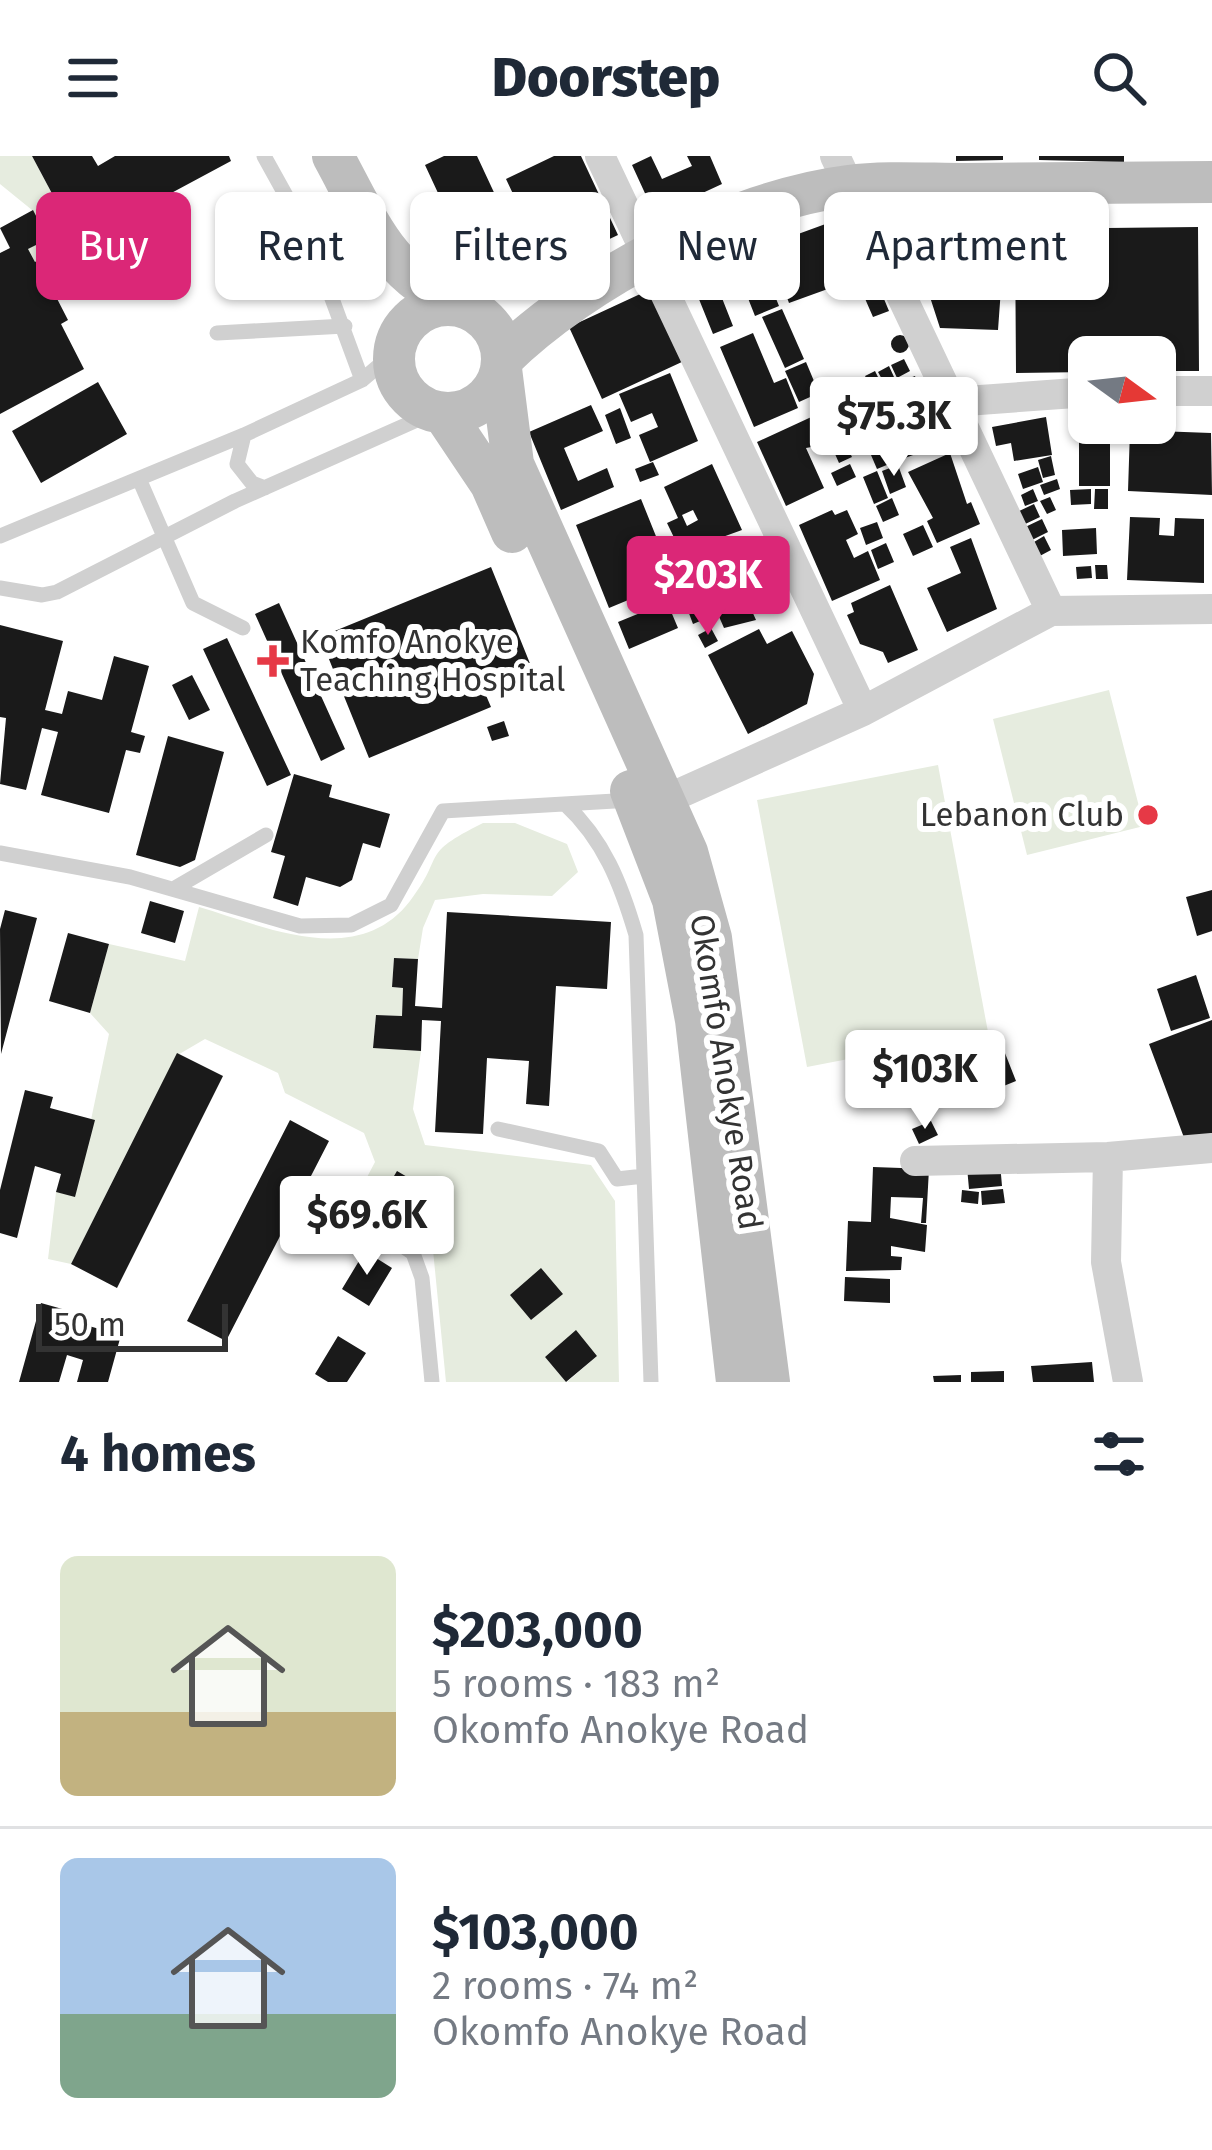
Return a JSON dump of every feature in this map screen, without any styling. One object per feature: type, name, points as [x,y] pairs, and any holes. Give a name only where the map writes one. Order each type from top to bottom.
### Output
[{"type":"main road","points":[[333,156],[390,260],[428,292],[469,310],[499,341],[502,364],[496,384],[475,407],[440,413],[420,406],[399,384],[385,356],[390,260]]},
{"type":"main road","points":[[799,192],[841,171],[1141,169],[1212,182]]},
{"type":"main road","points":[[502,364],[542,320],[634,267]]},
{"type":"main road","points":[[385,356],[424,310],[469,310],[542,320]]},
{"type":"main road","name":"Okomfo Anokye Road","points":[[502,364],[513,464],[650,800]]},
{"type":"main road","name":"Okomfo Anokye Road","points":[[440,413],[490,484],[650,800],[687,852],[711,938],[744,1382]]},
{"type":"street","points":[[600,156],[634,227]]},
{"type":"street","points":[[841,171],[1051,611]]},
{"type":"street","points":[[669,300],[863,711]]},
{"type":"street","points":[[1176,391],[1212,392]]},
{"type":"street","points":[[952,402],[1068,394]]},
{"type":"street","points":[[650,800],[863,711],[1051,611],[1212,609]]},
{"type":"street","points":[[915,1161],[1108,1157],[1212,1148]]},
{"type":"street","points":[[1108,1157],[1106,1262],[1128,1382]]},
{"type":"lane","points":[[0,536],[244,435],[385,356],[345,326],[310,239],[264,156]]},
{"type":"lane","points":[[217,333],[345,326]]},
{"type":"lane","points":[[0,588],[42,596],[57,592],[165,535],[440,413]]},
{"type":"lane","points":[[244,435],[237,464],[252,482],[266,488]]},
{"type":"lane","points":[[140,481],[194,603],[243,628]]},
{"type":"lane","points":[[0,853],[176,888],[300,926],[351,926],[391,905],[443,811],[650,800]]},
{"type":"lane","points":[[565,804],[585,822],[619,877],[636,935],[651,1382]]},
{"type":"lane","points":[[176,888],[266,835]]},
{"type":"lane","points":[[498,1129],[599,1151],[617,1179],[644,1176]]},
{"type":"lane","points":[[347,1208],[413,1252],[422,1278],[433,1382]]},
{"type":"shaded area","points":[[0,156],[32,156],[51,192],[36,192],[36,217],[0,184]]},
{"type":"shaded area","points":[[1109,690],[1144,826],[1027,855],[993,719]]},
{"type":"shaded area","points":[[938,765],[988,1032],[807,1067],[757,800]]},
{"type":"shaded area","points":[[483,823],[515,823],[567,844],[578,872],[552,896],[483,894],[435,900],[423,928],[418,959],[394,958],[392,987],[403,988],[402,1016],[376,1015],[373,1047],[421,1051],[413,1109],[425,1145],[591,1165],[615,1201],[619,1382],[567,1382],[597,1356],[576,1331],[545,1357],[566,1382],[446,1382],[432,1240],[389,1224],[355,1200],[375,1162],[364,1133],[285,1093],[278,1073],[205,1039],[176,1056],[71,1264],[48,1259],[56,1192],[75,1196],[109,1034],[90,1013],[109,944],[185,961],[199,907],[309,937],[364,934],[388,922],[410,901],[449,842]],"holes":[[[425,1188],[405,1223],[377,1207],[377,1206]],[[562,1294],[531,1320],[511,1295]]]},
{"type":"building","points":[[32,156],[92,156],[98,166],[115,156],[229,156],[231,161],[173,192],[51,192]]},
{"type":"building","points":[[444,156],[477,156],[494,192],[438,192],[425,165]]},
{"type":"building","points":[[554,156],[581,156],[598,192],[512,192],[506,179]]},
{"type":"building","points":[[651,156],[662,179],[692,166],[687,156],[710,156],[722,184],[705,192],[644,192],[632,165]]},
{"type":"building","points":[[956,156],[1003,156],[1003,160],[956,161]]},
{"type":"building","points":[[1039,156],[1124,156],[1124,162],[1039,160]]},
{"type":"building","points":[[33,210],[36,245],[28,249],[36,261],[36,300],[58,300],[68,320],[61,324],[84,369],[0,414],[0,253],[10,248],[0,228]]},
{"type":"building","points":[[824,225],[824,290],[800,299],[800,233]]},
{"type":"building","points":[[1198,227],[1199,371],[1176,371],[1176,336],[1068,336],[1068,372],[1016,373],[1015,300],[1109,300],[1109,228]]},
{"type":"building","points":[[634,297],[656,300],[684,361],[602,399],[569,327]]},
{"type":"building","points":[[699,300],[723,300],[733,326],[713,334]]},
{"type":"building","points":[[749,300],[777,300],[779,306],[755,316]]},
{"type":"building","points":[[866,300],[884,300],[889,311],[873,317]]},
{"type":"building","points":[[931,300],[1000,300],[998,330],[940,328]]},
{"type":"building","points":[[782,309],[804,359],[785,368],[762,317]]},
{"type":"building","points":[[753,333],[774,383],[786,378],[798,408],[754,427],[720,347]]},
{"type":"building","points":[[900,335],[909,344],[900,353],[891,344]]},
{"type":"building","points":[[904,359],[910,371],[897,378],[891,365]]},
{"type":"building","points":[[806,362],[819,393],[799,402],[785,371]]},
{"type":"building","points":[[889,366],[894,377],[884,383],[878,372]]},
{"type":"building","points":[[875,371],[882,385],[872,389],[865,376]]},
{"type":"building","points":[[670,373],[698,441],[650,462],[639,435],[658,427],[652,413],[631,422],[619,394]]},
{"type":"building","points":[[915,376],[940,445],[905,458],[889,414],[861,424],[852,400]]},
{"type":"building","points":[[864,378],[870,389],[853,398],[847,386]]},
{"type":"building","points":[[98,382],[127,434],[41,483],[12,431]]},
{"type":"building","points":[[591,405],[603,431],[564,448],[578,481],[607,468],[614,487],[561,510],[529,432]]},
{"type":"building","points":[[620,408],[631,438],[616,444],[605,415]]},
{"type":"building","points":[[820,413],[833,443],[806,448],[824,488],[786,506],[757,442]]},
{"type":"building","points":[[1046,417],[1052,455],[1014,461],[1011,443],[996,446],[992,427]]},
{"type":"building","points":[[1176,432],[1211,433],[1212,495],[1128,491],[1130,444],[1176,444]]},
{"type":"building","points":[[843,439],[852,457],[839,463],[831,445]]},
{"type":"building","points":[[1079,444],[1110,444],[1110,486],[1079,486]]},
{"type":"building","points":[[887,448],[894,462],[877,469],[871,455]]},
{"type":"building","points":[[950,453],[967,504],[971,502],[980,524],[937,543],[927,521],[933,518],[908,472]]},
{"type":"building","points":[[1051,456],[1055,475],[1043,478],[1038,460]]},
{"type":"building","points":[[653,462],[659,475],[640,482],[635,469]]},
{"type":"building","points":[[712,464],[742,530],[681,552],[667,523],[678,518],[664,487]],"holes":[[[693,510],[698,520],[687,526],[682,515]]]},
{"type":"building","points":[[850,464],[856,477],[837,486],[831,473]]},
{"type":"building","points":[[898,465],[906,487],[890,494],[882,471]]},
{"type":"building","points":[[1038,467],[1043,482],[1023,489],[1018,474]]},
{"type":"building","points":[[877,471],[888,498],[874,504],[863,477]]},
{"type":"building","points":[[1057,479],[1060,489],[1044,495],[1040,485]]},
{"type":"building","points":[[1033,489],[1038,501],[1025,506],[1021,495]]},
{"type":"building","points":[[1091,489],[1091,504],[1071,505],[1070,490]]},
{"type":"building","points":[[1095,489],[1108,489],[1108,509],[1094,509]]},
{"type":"building","points":[[1050,497],[1056,510],[1047,514],[1040,501]]},
{"type":"building","points":[[892,498],[899,515],[883,522],[876,506]]},
{"type":"building","points":[[641,499],[674,581],[609,608],[576,525]]},
{"type":"building","points":[[1034,504],[1040,517],[1021,526],[1015,513]]},
{"type":"building","points":[[832,510],[835,515],[847,510],[858,534],[846,540],[854,558],[868,551],[880,580],[832,601],[799,525]]},
{"type":"building","points":[[1130,517],[1160,518],[1159,535],[1174,536],[1175,518],[1204,519],[1204,583],[1127,580]]},
{"type":"building","points":[[1042,519],[1048,532],[1028,542],[1021,529]]},
{"type":"building","points":[[877,522],[883,538],[866,545],[860,528]]},
{"type":"building","points":[[923,525],[933,547],[913,556],[903,534]]},
{"type":"building","points":[[1096,528],[1097,554],[1063,556],[1062,530]]},
{"type":"building","points":[[1044,536],[1051,550],[1036,558],[1029,545]]},
{"type":"building","points":[[971,538],[997,609],[947,632],[927,588],[961,573],[950,547]]},
{"type":"building","points":[[758,540],[763,553],[747,559],[742,546]]},
{"type":"building","points":[[886,543],[894,562],[878,569],[871,550]]},
{"type":"building","points":[[737,550],[744,567],[709,582],[702,566]]},
{"type":"building","points":[[763,559],[770,572],[756,579],[750,566]]},
{"type":"building","points":[[1095,565],[1107,565],[1108,579],[1096,579]]},
{"type":"building","points":[[1091,566],[1092,578],[1077,579],[1076,567]]},
{"type":"building","points":[[491,567],[531,666],[482,686],[491,707],[369,758],[320,637]]},
{"type":"building","points":[[745,569],[751,581],[738,586],[733,574]]},
{"type":"building","points":[[689,572],[693,585],[680,590],[675,577]]},
{"type":"building","points":[[759,580],[766,594],[750,603],[742,589]]},
{"type":"building","points":[[890,585],[918,650],[888,663],[883,652],[860,644],[847,615],[854,612],[851,603]]},
{"type":"building","points":[[694,589],[699,600],[684,606],[679,594]]},
{"type":"building","points":[[667,602],[678,628],[629,649],[618,622]]},
{"type":"building","points":[[748,602],[756,620],[724,628],[717,612]]},
{"type":"building","points":[[279,603],[345,749],[321,761],[255,614]]},
{"type":"building","points":[[699,604],[705,619],[693,624],[687,608]]},
{"type":"building","points":[[0,625],[63,641],[45,710],[62,714],[68,691],[102,700],[114,656],[149,666],[131,732],[145,736],[140,753],[126,750],[109,813],[41,795],[58,732],[42,728],[26,790],[0,784],[6,718],[0,717]]},
{"type":"building","points":[[711,628],[718,641],[705,648],[698,635]]},
{"type":"building","points":[[759,629],[767,644],[792,631],[814,674],[807,704],[748,734],[708,655]]},
{"type":"building","points":[[227,638],[291,775],[267,786],[203,649]]},
{"type":"building","points":[[192,675],[210,710],[189,720],[172,685]]},
{"type":"building","points":[[504,721],[509,736],[492,741],[487,727]]},
{"type":"building","points":[[168,736],[224,752],[195,860],[180,867],[136,855]]},
{"type":"building","points":[[294,774],[332,785],[329,797],[390,814],[380,848],[363,843],[352,880],[340,887],[306,877],[298,906],[273,898],[285,856],[271,852]]},
{"type":"building","points":[[1212,890],[1212,931],[1197,936],[1186,897]]},
{"type":"building","points":[[150,901],[184,911],[175,943],[141,933]]},
{"type":"building","points":[[5,910],[37,918],[1,1054],[0,929]]},
{"type":"building","points":[[447,912],[611,922],[607,989],[556,986],[549,1106],[526,1104],[529,1061],[487,1058],[483,1134],[435,1132],[441,1021],[422,1020],[421,1051],[373,1048],[376,1015],[402,1016],[403,988],[392,987],[394,958],[418,959],[415,1006],[442,1008]]},
{"type":"building","points":[[68,933],[109,944],[90,1013],[49,1001]]},
{"type":"building","points":[[1196,975],[1210,1018],[1171,1031],[1157,989]]},
{"type":"building","points":[[1212,1020],[1212,1133],[1186,1143],[1149,1044]]},
{"type":"building","points":[[1001,1043],[1016,1081],[969,1100],[953,1062]]},
{"type":"building","points":[[177,1053],[223,1076],[117,1288],[71,1264]]},
{"type":"building","points":[[25,1090],[53,1097],[50,1108],[95,1120],[75,1197],[56,1192],[61,1174],[35,1166],[17,1238],[0,1233],[0,1190]]},
{"type":"building","points":[[290,1120],[329,1141],[226,1341],[187,1321]]},
{"type":"building","points":[[931,1121],[938,1135],[919,1144],[912,1129]]},
{"type":"building","points":[[1000,1163],[1002,1186],[969,1189],[967,1167]]},
{"type":"building","points":[[873,1167],[929,1169],[926,1223],[921,1223],[923,1198],[891,1197],[890,1218],[927,1225],[925,1252],[891,1246],[891,1256],[902,1257],[901,1270],[846,1271],[848,1221],[871,1222]]},
{"type":"building","points":[[397,1171],[426,1188],[405,1223],[376,1206]]},
{"type":"building","points":[[1003,1189],[1005,1203],[982,1205],[981,1191]]},
{"type":"building","points":[[962,1190],[979,1192],[978,1204],[961,1202]]},
{"type":"building","points":[[365,1251],[392,1268],[369,1306],[342,1289]]},
{"type":"building","points":[[541,1268],[563,1294],[531,1320],[510,1295]]},
{"type":"building","points":[[845,1277],[890,1279],[890,1303],[844,1301]]},
{"type":"building","points":[[41,1303],[73,1312],[71,1321],[121,1335],[108,1382],[77,1382],[83,1360],[67,1355],[59,1382],[19,1382]]},
{"type":"building","points":[[576,1330],[597,1356],[566,1382],[545,1357]]},
{"type":"building","points":[[338,1336],[366,1353],[347,1382],[328,1382],[315,1374]]},
{"type":"building","points":[[1092,1362],[1094,1382],[1033,1382],[1031,1366]]},
{"type":"building","points":[[1004,1371],[1004,1382],[971,1382],[971,1372]]},
{"type":"building","points":[[961,1375],[961,1382],[934,1382],[933,1376]]},
{"type":"place","name":"Komfo Anokye Teaching Hospital","points":[[273,661]]},
{"type":"place","name":"Lebanon Club","points":[[1148,815]]}]
